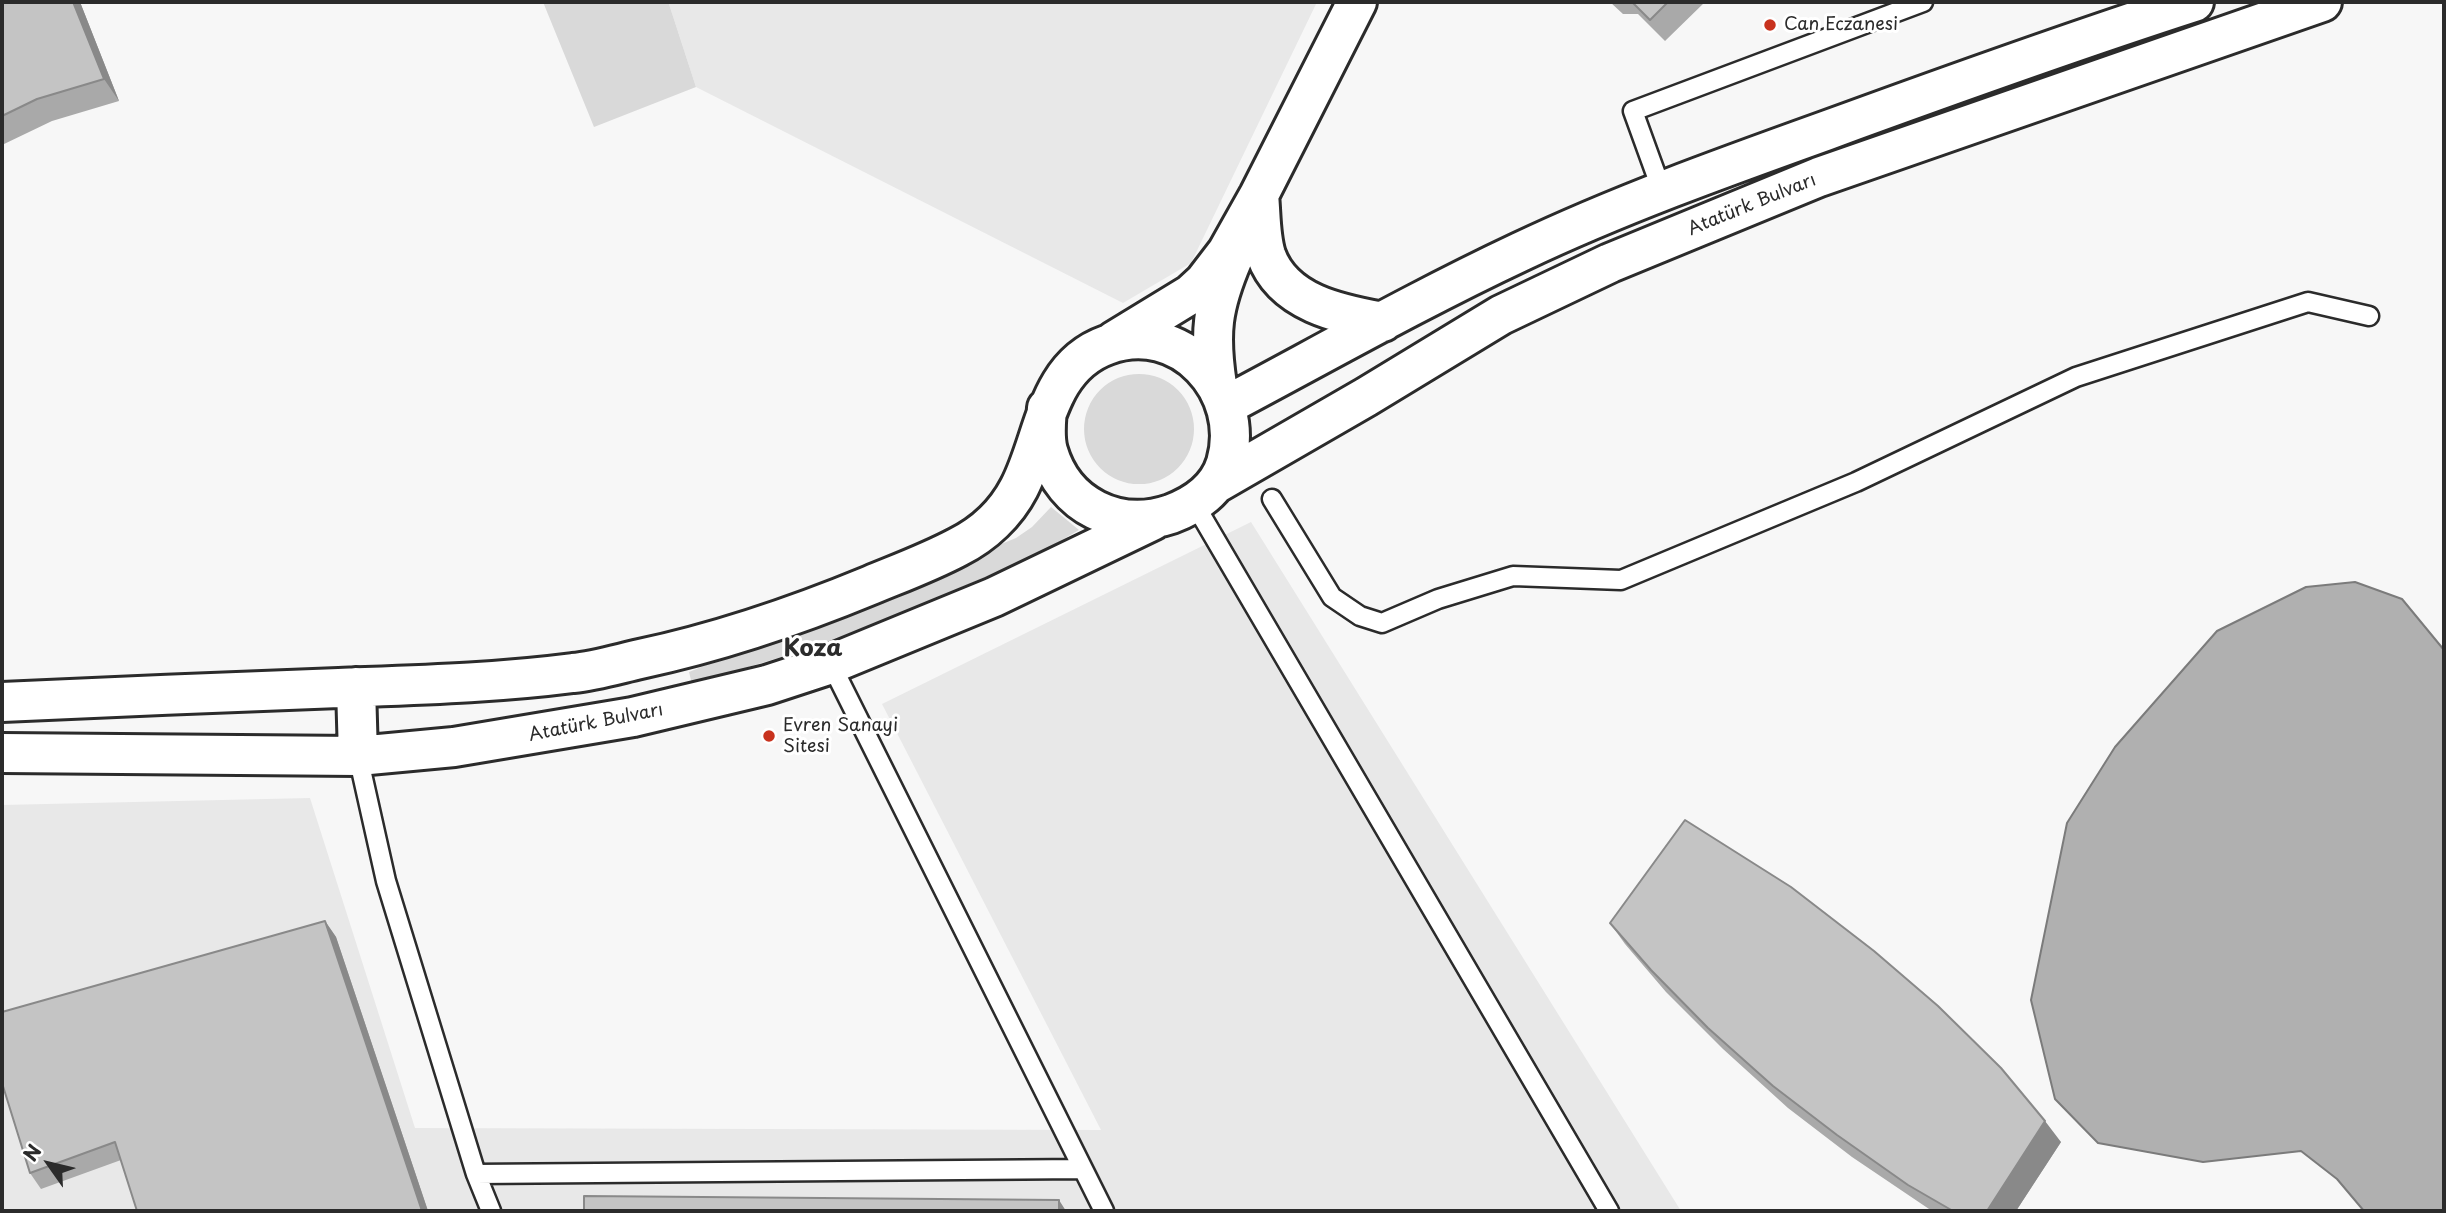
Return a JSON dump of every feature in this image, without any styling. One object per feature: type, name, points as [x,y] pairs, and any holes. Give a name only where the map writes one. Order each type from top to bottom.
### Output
[{"type":"main road","points":[[1106,345],[1177,304],[1204,282],[1227,253],[1357,2]]},
{"type":"main road","points":[[1221,395],[1383,322],[1519,252],[1662,191],[2056,47],[2194,2]]},
{"type":"main road","name":"Atatürk Bulvarı","points":[[2,753],[358,756],[467,745],[633,717],[767,685],[831,664],[994,597],[1154,520],[1206,493],[1501,315],[1610,263],[1819,177],[2322,2]]},
{"type":"main road","points":[[1259,195],[1264,247],[1269,263],[1279,277],[1299,295],[1326,310],[1383,322]]},
{"type":"main road","points":[[1206,493],[1227,460],[1230,424],[1212,351],[1214,312],[1259,195]]},
{"type":"main road","name":"Atatürk Bulvarı","points":[[2,702],[454,683],[575,673],[664,654],[772,624],[840,598],[934,559],[963,545],[987,529],[1018,491],[1048,408],[1059,386],[1079,361],[1106,345],[1135,340],[1160,342],[1184,351],[1203,366],[1221,395]]},
{"type":"main road","name":"Atatürk Bulvarı","points":[[1048,408],[1045,435],[1048,451],[1058,474],[1075,496],[1098,512],[1125,521],[1154,520]]},
{"type":"main road","points":[[355,687],[358,756]]},
{"type":"lane","points":[[1662,191],[1633,111],[1923,2]]},
{"type":"lane","points":[[1272,499],[1332,597],[1360,616],[1382,622],[1438,599],[1513,576],[1621,580],[1856,482],[2076,377],[2308,302],[2369,316]]},
{"type":"lane","points":[[1206,493],[1609,1211]]},
{"type":"lane","points":[[831,664],[1104,1211]]},
{"type":"lane","points":[[358,756],[386,881],[476,1174],[491,1211]]},
{"type":"lane","points":[[476,1174],[1083,1169]]},
{"type":"shaded area","points":[[543,2],[672,2],[669,4],[696,87],[594,127]]},
{"type":"shaded area","points":[[1317,2],[1191,263],[1123,303],[696,87],[669,4]]},
{"type":"shaded area","points":[[1139,374],[1160,378],[1178,390],[1190,408],[1194,429],[1190,450],[1178,468],[1160,480],[1139,484],[1118,480],[1100,468],[1088,450],[1084,429],[1088,408],[1100,390],[1118,378]]},
{"type":"shaded area","points":[[1051,507],[1079,530],[1034,556],[841,639],[692,684],[689,672],[1016,538],[1032,527]]},
{"type":"shaded area","points":[[1251,522],[1681,1211],[2,1211],[2,805],[310,798],[415,1128],[1101,1130],[882,704]]},
{"type":"shaded area","points":[[2355,582],[2402,599],[2444,650],[2444,1211],[2364,1211],[2337,1179],[2301,1151],[2203,1162],[2098,1143],[2055,1099],[2031,1000],[2067,823],[2115,747],[2217,631],[2306,587]]},
{"type":"building","points":[[2,2],[73,2],[104,79],[37,99],[2,116]]},
{"type":"building","points":[[1632,2],[1668,2],[1650,20]]},
{"type":"building","points":[[1685,820],[1791,887],[1874,951],[1938,1006],[2001,1068],[2045,1121],[1987,1211],[1953,1211],[1908,1185],[1837,1135],[1773,1086],[1708,1028],[1610,923]]},
{"type":"building","points":[[325,921],[422,1211],[137,1211],[115,1142],[30,1173],[2,1083],[2,1012]]},
{"type":"building","points":[[584,1196],[1059,1200],[1059,1211],[584,1211]]},
{"type":"place","name":"Can Eczanesi","points":[[1770,25]]},
{"type":"place","name":"Evren Sanayi Sitesi","points":[[769,736]]},
{"type":"district","name":"Koza","points":[[813,649]]}]
